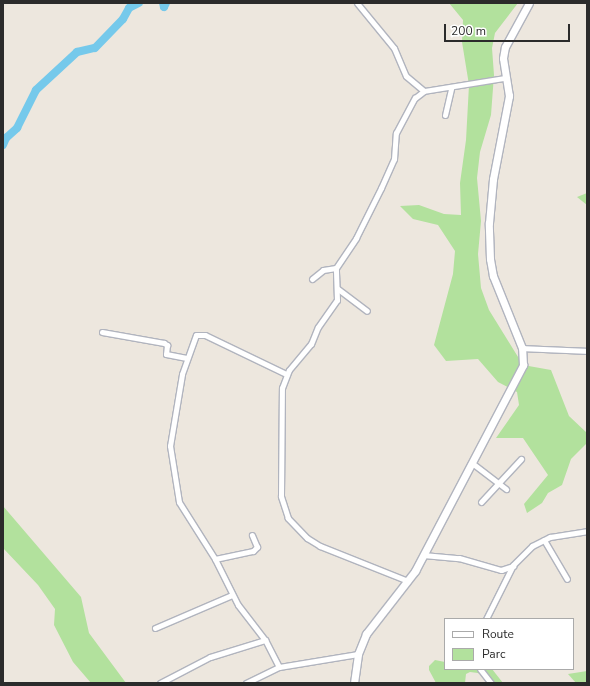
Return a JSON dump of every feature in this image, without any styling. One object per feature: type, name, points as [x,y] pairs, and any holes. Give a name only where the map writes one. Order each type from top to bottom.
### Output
[{"type":"street","points":[[357,3],[394,48],[406,76],[424,91]]},
{"type":"street","points":[[354,683],[358,654],[370,627],[408,581],[472,463],[488,428],[520,375],[523,365],[522,348],[497,291],[489,252],[489,223],[493,179],[509,96],[504,78],[503,58],[506,47],[529,3]]},
{"type":"street","points":[[408,581],[320,546],[307,538],[288,518],[283,507],[280,483],[281,399],[286,374],[311,344],[318,327],[336,300],[338,289],[336,268],[356,238],[389,169],[396,152],[396,136],[400,124],[415,98],[424,91],[451,88],[504,78]]},
{"type":"street","points":[[445,115],[451,88]]},
{"type":"street","points":[[312,280],[324,270],[336,268]]},
{"type":"street","points":[[338,289],[367,311]]},
{"type":"street","points":[[102,332],[164,343],[167,345],[166,354],[187,358]]},
{"type":"street","points":[[279,667],[265,640],[246,618],[232,595],[215,559],[179,502],[170,458],[173,415],[193,338],[199,334],[205,335],[286,374]]},
{"type":"street","points":[[522,348],[587,351]]},
{"type":"street","points":[[481,502],[521,459]]},
{"type":"street","points":[[472,463],[506,489]]},
{"type":"street","points":[[486,618],[513,565],[532,546],[556,535],[587,531]]},
{"type":"street","points":[[215,559],[253,552],[257,547],[252,535]]},
{"type":"street","points":[[544,540],[567,579]]},
{"type":"street","points":[[423,555],[459,558],[501,570],[513,565]]},
{"type":"street","points":[[155,628],[232,595]]},
{"type":"street","points":[[160,683],[210,657],[265,640]]},
{"type":"street","points":[[246,683],[279,667],[358,654]]},
{"type":"street","points":[[481,670],[491,683]]},
{"type":"green space","points":[[449,3],[518,3],[495,33],[492,48],[494,75],[491,115],[480,152],[477,178],[481,221],[478,254],[481,288],[489,310],[523,365],[551,370],[569,416],[587,433],[587,443],[571,459],[562,485],[548,493],[542,503],[527,513],[524,504],[548,475],[523,438],[496,438],[519,405],[517,392],[498,382],[478,359],[446,361],[434,345],[453,274],[455,251],[438,225],[413,219],[400,206],[419,205],[444,214],[461,215],[460,183],[466,140],[469,85],[462,42],[463,20]]},
{"type":"green space","points":[[587,193],[587,205],[577,197]]},
{"type":"green space","points":[[3,506],[81,597],[89,633],[126,683],[91,683],[73,662],[54,625],[55,609],[38,585],[3,548]]},
{"type":"green space","points":[[435,660],[444,662],[444,670],[493,670],[503,683],[494,683],[478,673],[470,672],[466,674],[465,683],[436,683],[429,670],[429,666]]},
{"type":"green space","points":[[587,671],[587,683],[576,683],[568,674]]},
{"type":"waterway","points":[[3,145],[6,138],[17,128],[36,90],[77,52],[95,48],[123,19],[129,8],[139,3]]},
{"type":"waterway","points":[[163,3],[164,7],[166,3]]}]
